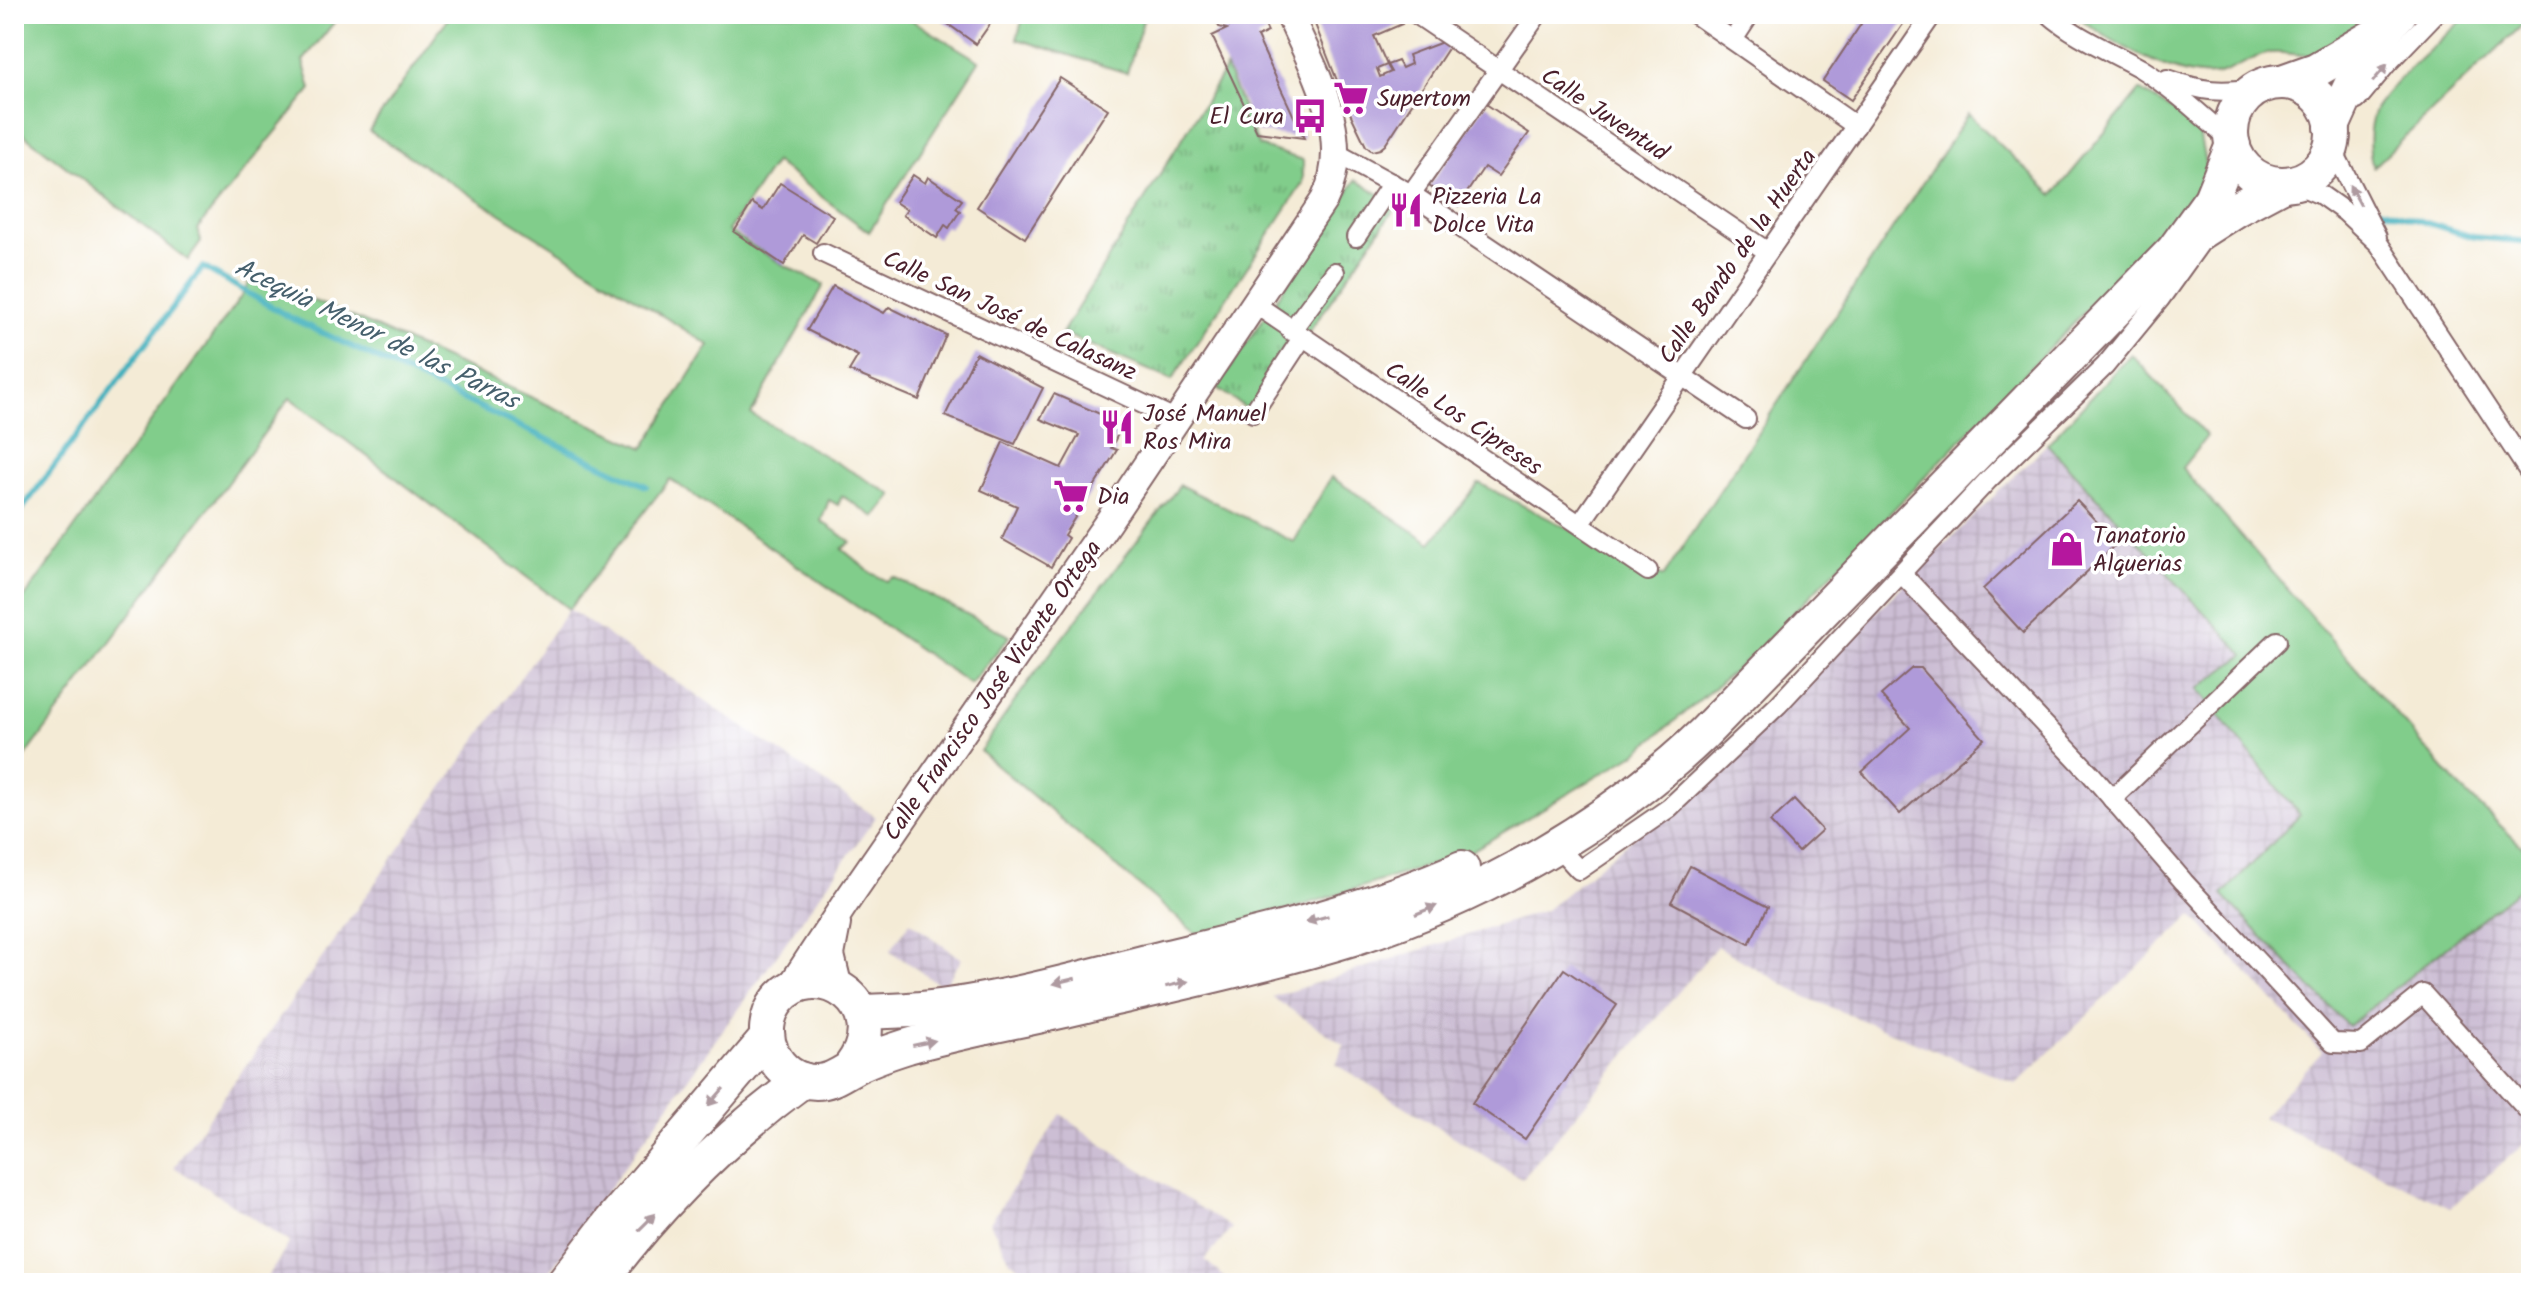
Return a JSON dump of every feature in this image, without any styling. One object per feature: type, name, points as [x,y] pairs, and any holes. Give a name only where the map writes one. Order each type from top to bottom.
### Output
[{"type":"highway","points":[[2174,250],[2215,221],[2317,170],[2326,159],[2349,89],[2390,23]]},
{"type":"highway","points":[[1731,704],[1630,777],[1544,828],[1429,883],[1304,923],[1002,995],[924,1009],[850,1000],[812,983],[787,992],[771,1012],[767,1038],[771,1052],[779,1065],[790,1074],[803,1080],[828,1081],[850,1068],[909,1046],[1219,974],[1357,936],[1460,895],[1556,845],[1655,777],[1731,704],[2174,250],[2211,199],[2232,144],[2231,126],[2236,111],[2245,98],[2270,85],[2316,70],[2390,23]]},
{"type":"highway","points":[[2270,85],[2305,88],[2316,95],[2329,115],[2332,136]]},
{"type":"highway","points":[[2232,144],[2246,169],[2269,182],[2288,183]]},
{"type":"highway","points":[[850,1000],[866,1027],[860,1056],[850,1068]]},
{"type":"highway","points":[[564,1283],[611,1222],[767,1038]]},
{"type":"highway","points":[[599,1283],[638,1231],[754,1120],[803,1080]]},
{"type":"street","points":[[1289,14],[1330,116],[1336,153],[1411,194],[1746,419]]},
{"type":"street","name":"Calle Juventud","points":[[1416,14],[1768,252]]},
{"type":"street","points":[[1411,194],[1538,14]]},
{"type":"street","points":[[1695,14],[1856,126]]},
{"type":"street","points":[[1733,40],[1750,14]]},
{"type":"street","name":"Calle Bando de la Huerta","points":[[1580,524],[1933,14]]},
{"type":"street","points":[[2049,14],[2183,97],[2232,144]]},
{"type":"street","points":[[2435,14],[2386,65],[2332,136],[2379,244],[2531,475]]},
{"type":"street","points":[[2142,70],[2198,90],[2223,92],[2270,85]]},
{"type":"street","name":"Calle Francisco José Vicente Ortega","points":[[846,902],[1324,200],[1336,169],[1336,153]]},
{"type":"street","points":[[1356,237],[1392,183]]},
{"type":"street","points":[[2288,183],[2333,204],[2379,244]]},
{"type":"street","points":[[1556,845],[1579,870],[1669,808],[1778,705],[1988,480],[2105,366],[2160,299],[2215,221]]},
{"type":"street","name":"Calle San José de Calasanz","points":[[823,253],[1177,420]]},
{"type":"street","points":[[1253,413],[1296,334],[1335,272]]},
{"type":"street","name":"Calle Los Cipreses","points":[[1255,304],[1648,571]]},
{"type":"street","points":[[1902,574],[2333,1043],[2361,1044],[2423,994],[2531,1114]]},
{"type":"street","points":[[2112,799],[2277,641]]},
{"type":"street","points":[[787,992],[846,902]]},
{"type":"street","points":[[846,902],[833,939],[831,955],[850,1000]]},
{"type":"shaded area","points":[[2047,444],[2245,655],[2198,689],[2300,815],[2348,1026],[2531,879],[2531,1138],[2450,1208],[2262,1117],[2322,1052],[2192,915],[2016,1084],[1806,997],[1717,946],[1522,1179],[1336,1064],[1344,1045],[1272,997],[1546,910],[1669,808]]},
{"type":"shaded area","points":[[569,609],[876,817],[541,1283],[264,1283],[290,1242],[174,1167]]},
{"type":"shaded area","points":[[910,922],[962,959],[943,987],[890,951]]},
{"type":"shaded area","points":[[1061,1114],[1107,1148],[1232,1228],[1205,1260],[1224,1277],[1219,1283],[1047,1283],[1011,1262],[990,1223]]},
{"type":"green space","points":[[14,14],[341,14],[303,61],[311,89],[197,229],[201,242],[188,260],[14,127]]},
{"type":"green space","points":[[451,14],[915,14],[912,20],[979,61],[869,232],[775,162],[728,231],[824,285],[751,414],[893,495],[875,517],[842,496],[838,505],[829,500],[821,521],[851,542],[842,549],[871,573],[887,581],[894,577],[1010,636],[970,684],[670,479],[569,609],[290,398],[14,772],[14,612],[245,291],[252,275],[644,448],[709,345],[369,131]]},
{"type":"green space","points":[[1024,14],[1133,14],[1144,17],[1127,73],[1017,39]]},
{"type":"green space","points":[[2074,14],[2373,14],[2346,39],[2322,53],[2270,53],[2226,72],[2203,75],[2164,66],[2144,57]]},
{"type":"green space","points":[[2469,14],[2531,14],[2531,17],[2373,167],[2370,132],[2374,112],[2380,102],[2402,76]]},
{"type":"green space","points":[[1226,68],[1259,146],[1303,160],[1303,183],[1172,380],[1062,333]]},
{"type":"green space","points":[[2140,90],[2198,126],[2207,174],[2185,208],[1753,655],[1635,754],[1468,853],[1201,938],[980,751],[1032,677],[1180,485],[1294,542],[1331,477],[1431,543],[1479,483],[1663,577],[1968,114],[2053,195]]},
{"type":"green space","points":[[1356,180],[1397,205],[1253,413],[1217,388]]},
{"type":"green space","points":[[2131,354],[2207,436],[2182,468],[2457,784],[2531,855],[2531,879],[2348,1026],[2222,895],[2300,815],[2198,689],[2244,655],[2047,444]]},
{"type":"building","points":[[934,14],[997,14],[976,44]]},
{"type":"building","points":[[1213,14],[1260,14],[1268,32],[1257,37],[1304,138],[1257,132],[1212,36],[1227,29],[1219,27]]},
{"type":"building","points":[[1311,14],[1397,14],[1402,24],[1374,36],[1387,65],[1398,61],[1402,68],[1411,64],[1408,55],[1445,41],[1449,47],[1380,149],[1372,151],[1366,146],[1336,84]],"holes":[[[1387,65],[1391,72],[1380,77],[1377,69]]]},
{"type":"building","points":[[1859,14],[1910,14],[1851,100],[1823,81],[1861,24],[1855,20]]},
{"type":"building","points":[[1060,78],[1108,109],[1025,238],[977,207]]},
{"type":"building","points":[[1486,104],[1529,133],[1498,176],[1484,167],[1458,206],[1429,186]]},
{"type":"building","points":[[913,175],[925,183],[928,177],[962,200],[956,208],[960,211],[949,228],[945,225],[937,238],[903,215],[907,210],[895,202]]},
{"type":"building","points":[[780,183],[833,216],[816,243],[803,235],[784,265],[734,232],[752,203],[763,210]]},
{"type":"building","points":[[833,286],[884,313],[889,307],[946,335],[919,400],[849,371],[858,356],[807,330]]},
{"type":"building","points":[[976,353],[1043,388],[1015,444],[945,416]]},
{"type":"building","points":[[1054,394],[1123,424],[1111,448],[1117,450],[1064,535],[1068,538],[1051,567],[1002,539],[1017,506],[981,490],[1003,442],[1061,468],[1079,435],[1040,419]]},
{"type":"building","points":[[2077,501],[2117,543],[2023,633],[1983,589]]},
{"type":"building","points":[[1912,668],[1921,668],[1984,739],[1900,814],[1862,772],[1910,728],[1881,695]]},
{"type":"building","points":[[1794,800],[1822,830],[1798,852],[1770,822]]},
{"type":"building","points":[[1690,866],[1768,907],[1749,944],[1671,902]]},
{"type":"building","points":[[1564,969],[1617,1005],[1525,1139],[1472,1103]]},
{"type":"waterway","points":[[2367,205],[2474,237],[2531,242]]},
{"type":"waterway","name":"Acequia Menor de las Parras","points":[[14,520],[203,267],[289,317],[646,486]]},
{"type":"place","name":"Supertom","points":[[1351,98]]},
{"type":"place","name":"El Cura","points":[[1310,116]]},
{"type":"place","name":"Pizzeria La Dolce Vita","points":[[1406,210]]},
{"type":"place","name":"José Manuel Ros Mira","points":[[1117,427]]},
{"type":"place","name":"Dia","points":[[1071,496]]},
{"type":"place","name":"Tanatorio Alquerias","points":[[2067,549]]}]
